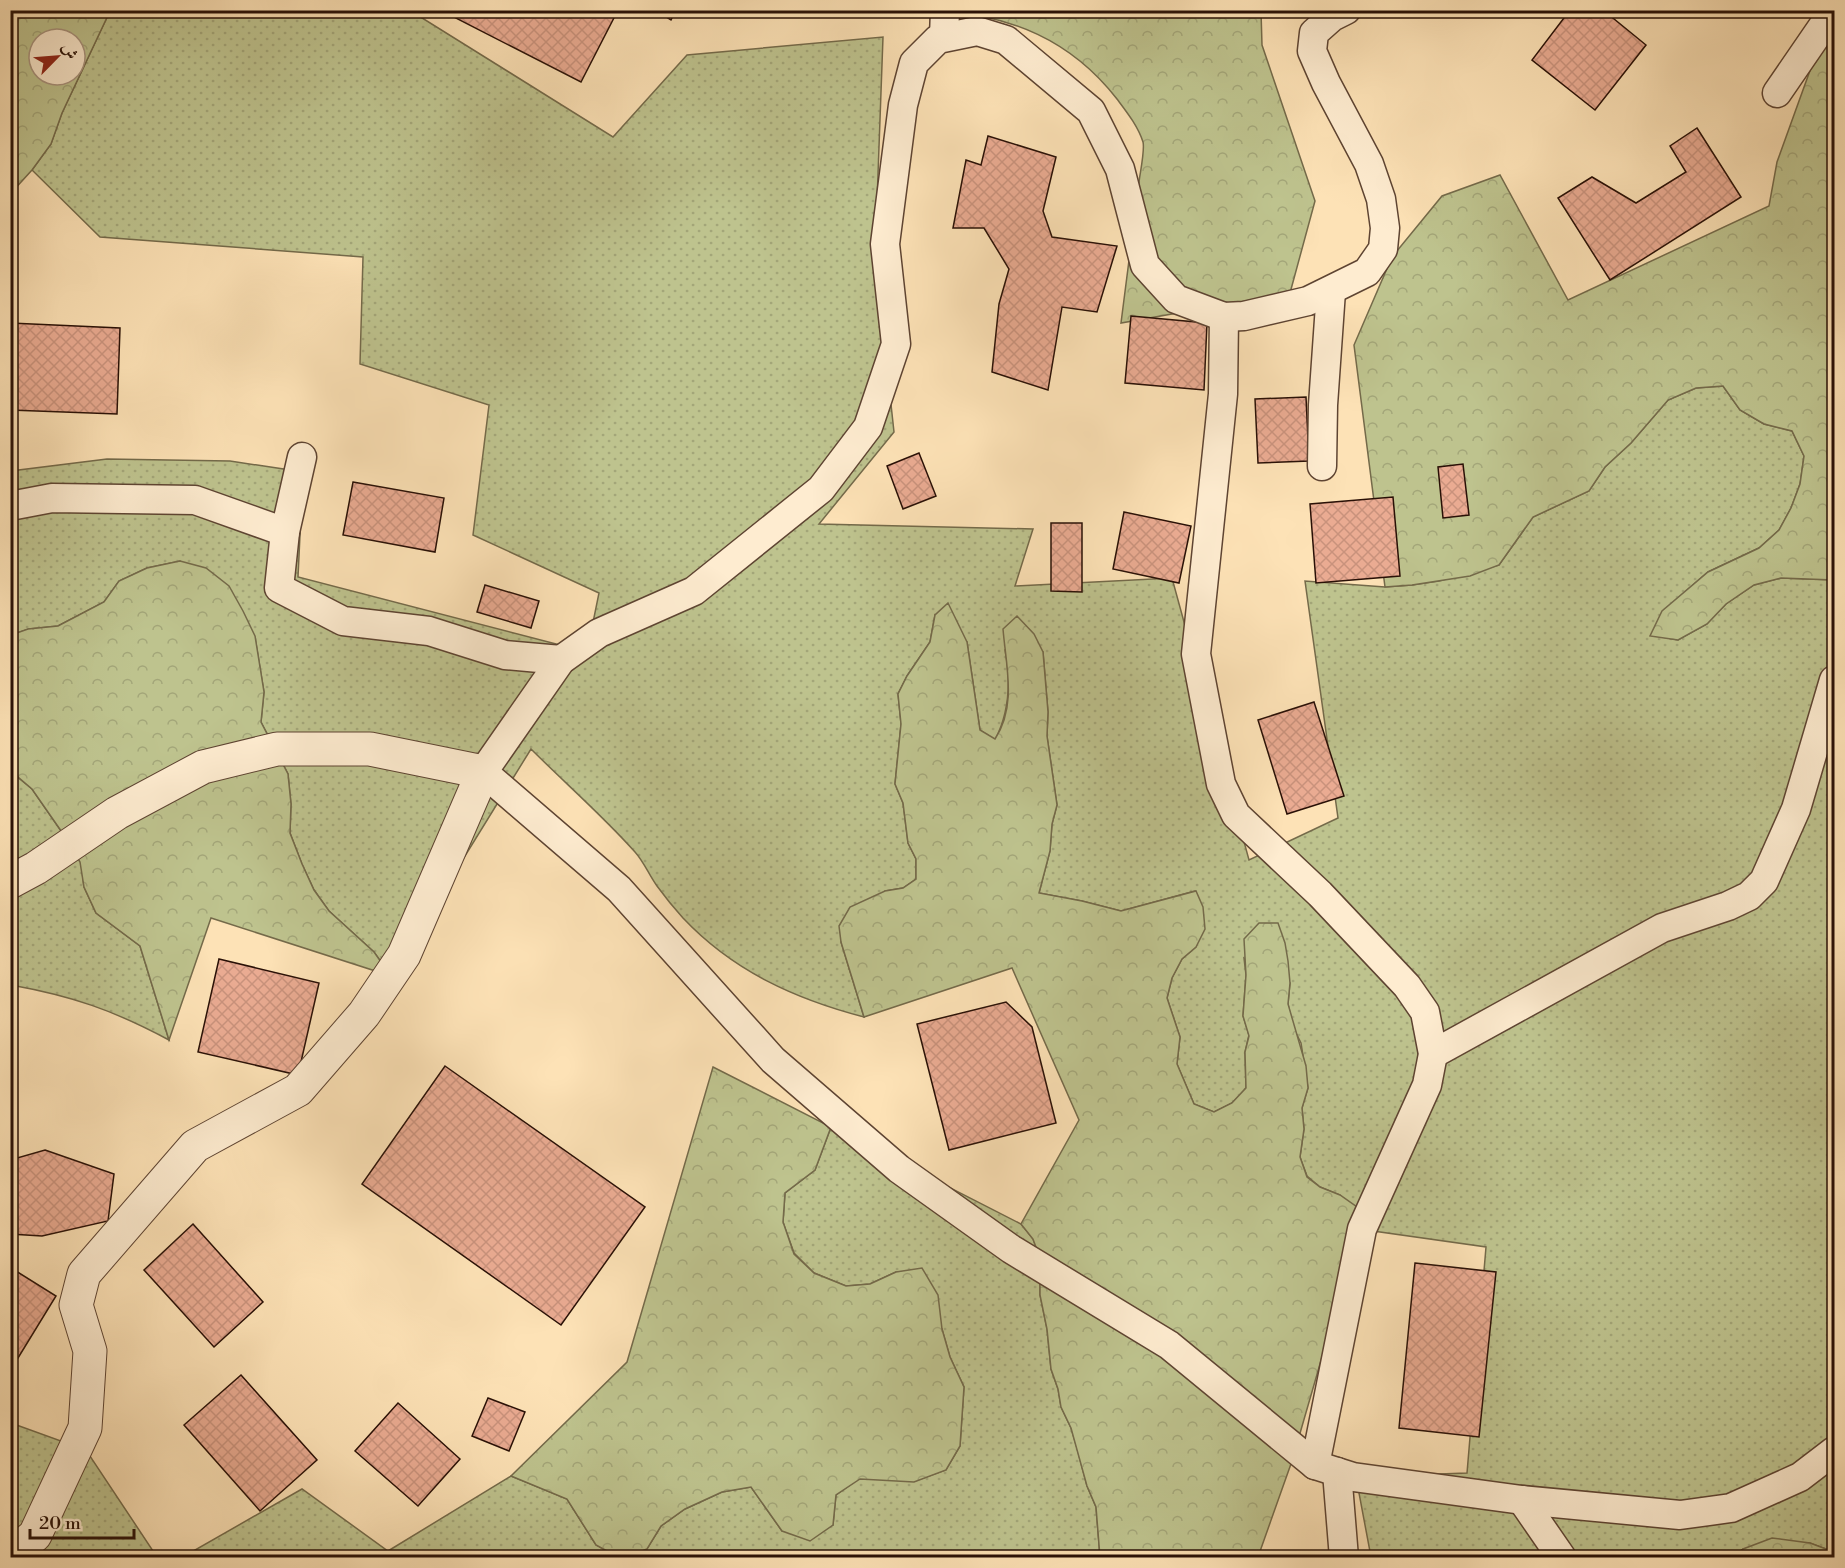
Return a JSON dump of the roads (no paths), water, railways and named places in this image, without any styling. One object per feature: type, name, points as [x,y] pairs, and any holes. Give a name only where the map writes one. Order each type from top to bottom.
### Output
[{"type":"street","points":[[10,1556],[34,1535],[86,1428],[90,1351],[76,1305],[84,1274],[195,1146],[298,1090],[364,1014],[404,955],[483,772],[561,660],[599,633],[694,591],[821,489],[868,427],[896,344],[885,244],[903,105],[914,63],[938,39],[945,24],[1006,40],[1091,111],[1120,169],[1145,265],[1176,299],[1224,317],[1244,316],[1308,301],[1367,272],[1383,249],[1385,228],[1381,199],[1369,164],[1326,83],[1312,51],[1314,33],[1332,17],[1346,10]]},
{"type":"street","points":[[1777,93],[1834,10]]},
{"type":"street","points":[[1322,466],[1323,405],[1331,291]]},
{"type":"street","points":[[1224,317],[1223,394],[1196,654],[1221,784],[1236,815],[1320,894],[1407,986],[1425,1012],[1433,1054],[1427,1085],[1362,1229],[1326,1469],[1344,1557]]},
{"type":"street","points":[[302,457],[285,532],[279,588],[343,621],[429,631],[506,655],[561,660]]},
{"type":"street","points":[[10,506],[52,498],[195,500],[285,532]]},
{"type":"street","points":[[1433,1054],[1662,927],[1749,897],[1764,881],[1796,809],[1834,680]]},
{"type":"street","points":[[10,882],[36,868],[117,813],[203,767],[277,749],[370,749],[483,772],[619,889],[772,1060],[899,1169],[1011,1249],[1169,1345],[1326,1469],[1353,1477],[1522,1500],[1680,1515],[1731,1508],[1800,1477],[1834,1451]]},
{"type":"street","points":[[1522,1500],[1562,1557]]}]
